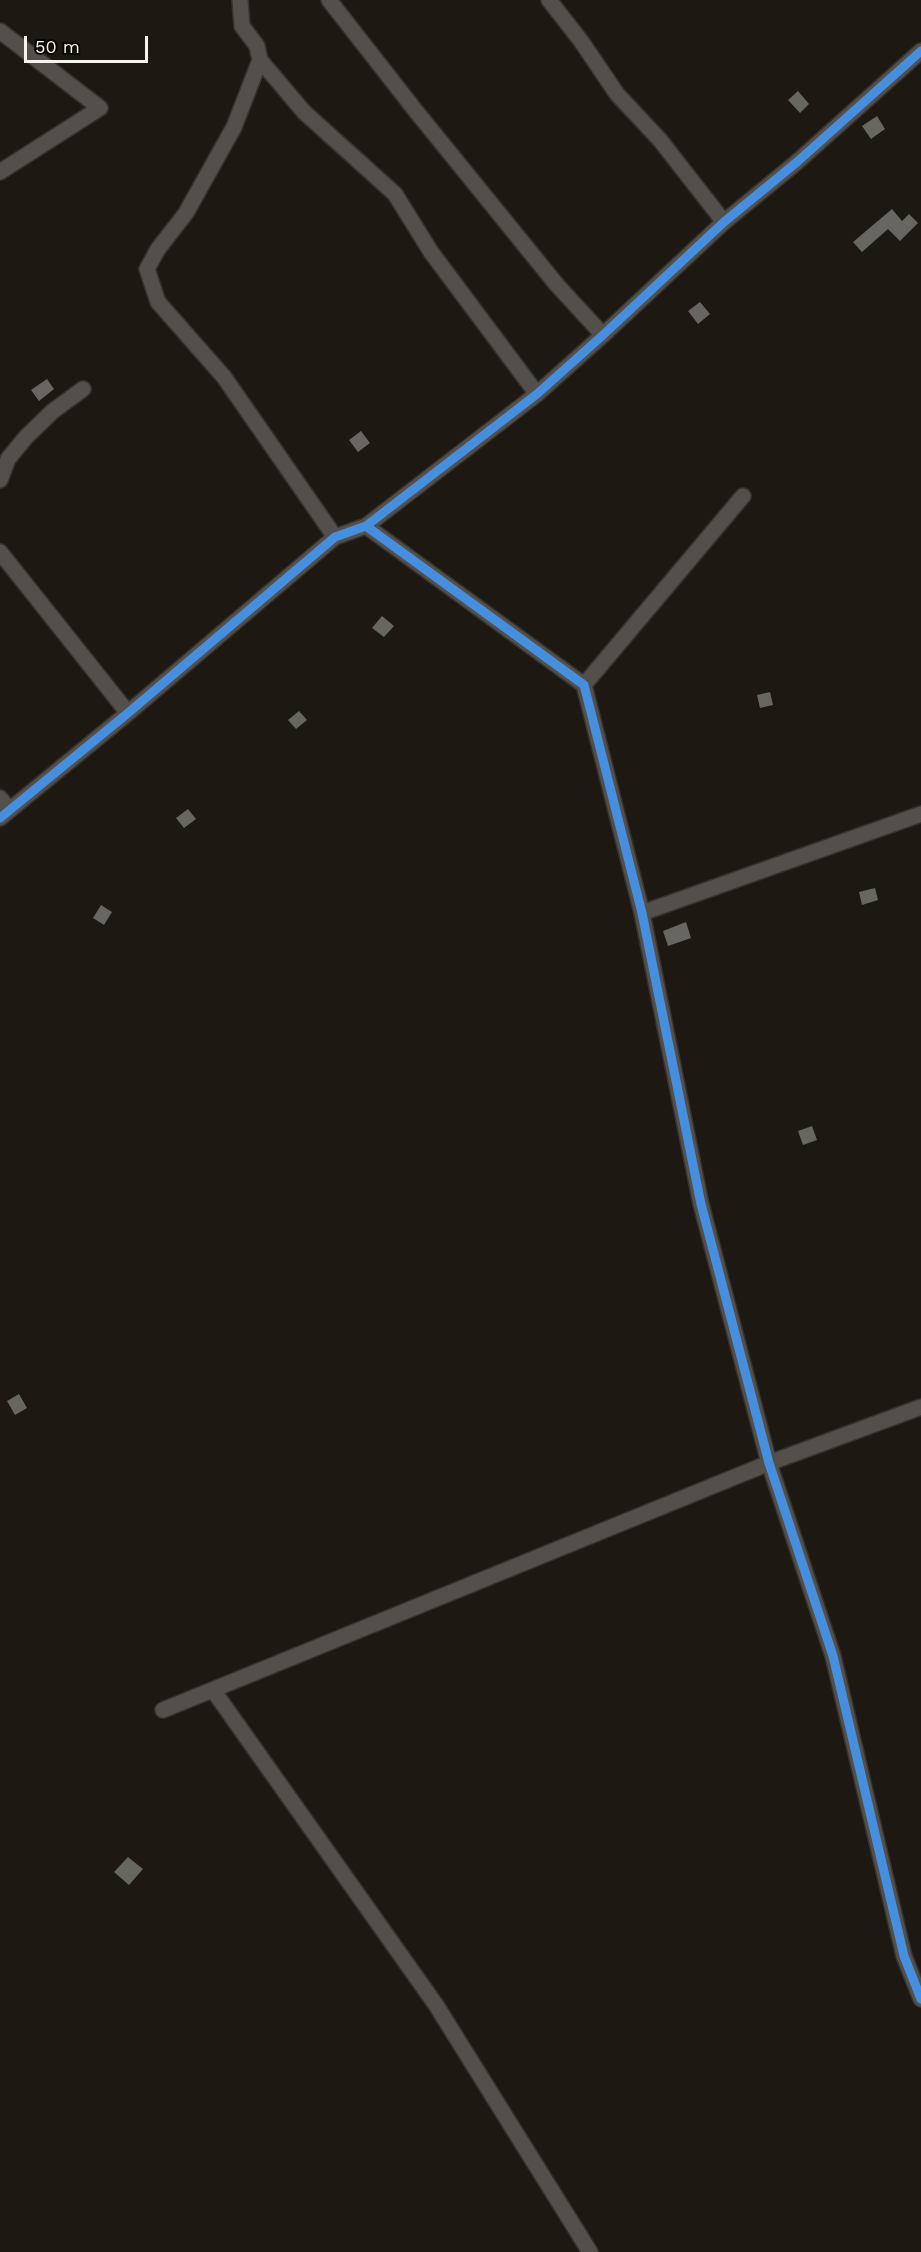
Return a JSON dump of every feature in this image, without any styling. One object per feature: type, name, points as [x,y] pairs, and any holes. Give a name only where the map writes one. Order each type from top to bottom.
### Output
[{"type":"street","points":[[240,0],[242,26],[256,45],[260,60],[304,112],[395,194],[431,252],[537,394]]},
{"type":"street","points":[[329,0],[549,276],[603,335]]},
{"type":"street","points":[[549,0],[581,41],[617,94],[660,140],[724,222]]},
{"type":"street","points":[[0,31],[100,108],[0,172]]},
{"type":"street","points":[[0,798],[5,814],[335,537],[366,526],[537,394],[724,222],[797,162],[921,51]]},
{"type":"street","points":[[260,60],[234,127],[186,213],[158,249],[147,269],[158,302],[224,377],[335,537]]},
{"type":"street","points":[[0,480],[8,459],[26,437],[53,411],[83,389]]},
{"type":"street","points":[[584,685],[743,496]]},
{"type":"street","points":[[366,526],[584,685],[642,913],[701,1204],[769,1463],[833,1656],[904,1956],[921,1999]]},
{"type":"street","points":[[0,552],[128,713]]},
{"type":"street","points":[[642,913],[921,814]]},
{"type":"street","points":[[163,1710],[769,1463],[921,1407]]},
{"type":"street","points":[[213,1690],[436,2005],[590,2252]]},
{"type":"building","points":[[798,91],[809,104],[800,113],[788,100]]},
{"type":"building","points":[[877,116],[885,129],[871,139],[862,126]]},
{"type":"building","points":[[892,209],[902,221],[909,214],[918,223],[900,241],[888,229],[862,252],[853,242]]},
{"type":"building","points":[[700,302],[710,314],[698,324],[688,311]]},
{"type":"building","points":[[47,379],[54,389],[39,401],[31,390]]},
{"type":"building","points":[[361,431],[370,443],[358,452],[349,440]]},
{"type":"building","points":[[382,616],[394,626],[384,637],[372,628]]},
{"type":"building","points":[[770,692],[773,705],[760,708],[757,695]]},
{"type":"building","points":[[299,711],[307,720],[296,729],[288,720]]},
{"type":"building","points":[[188,809],[196,819],[184,828],[176,818]]},
{"type":"building","points":[[875,888],[878,900],[862,905],[859,892]]},
{"type":"building","points":[[101,905],[112,912],[104,925],[93,918]]},
{"type":"building","points":[[686,922],[691,938],[668,946],[663,931]]},
{"type":"building","points":[[812,1126],[817,1140],[803,1145],[798,1131]]},
{"type":"building","points":[[19,1394],[27,1408],[15,1415],[7,1401]]},
{"type":"building","points":[[128,1857],[143,1869],[129,1885],[114,1872]]},
{"type":"cycle path","points":[[0,818],[128,713],[335,537],[366,526],[537,394],[724,222],[797,162],[921,51]]},
{"type":"cycle path","points":[[366,526],[584,685],[642,913],[701,1204],[769,1463],[833,1656],[904,1956],[921,1999]]}]
